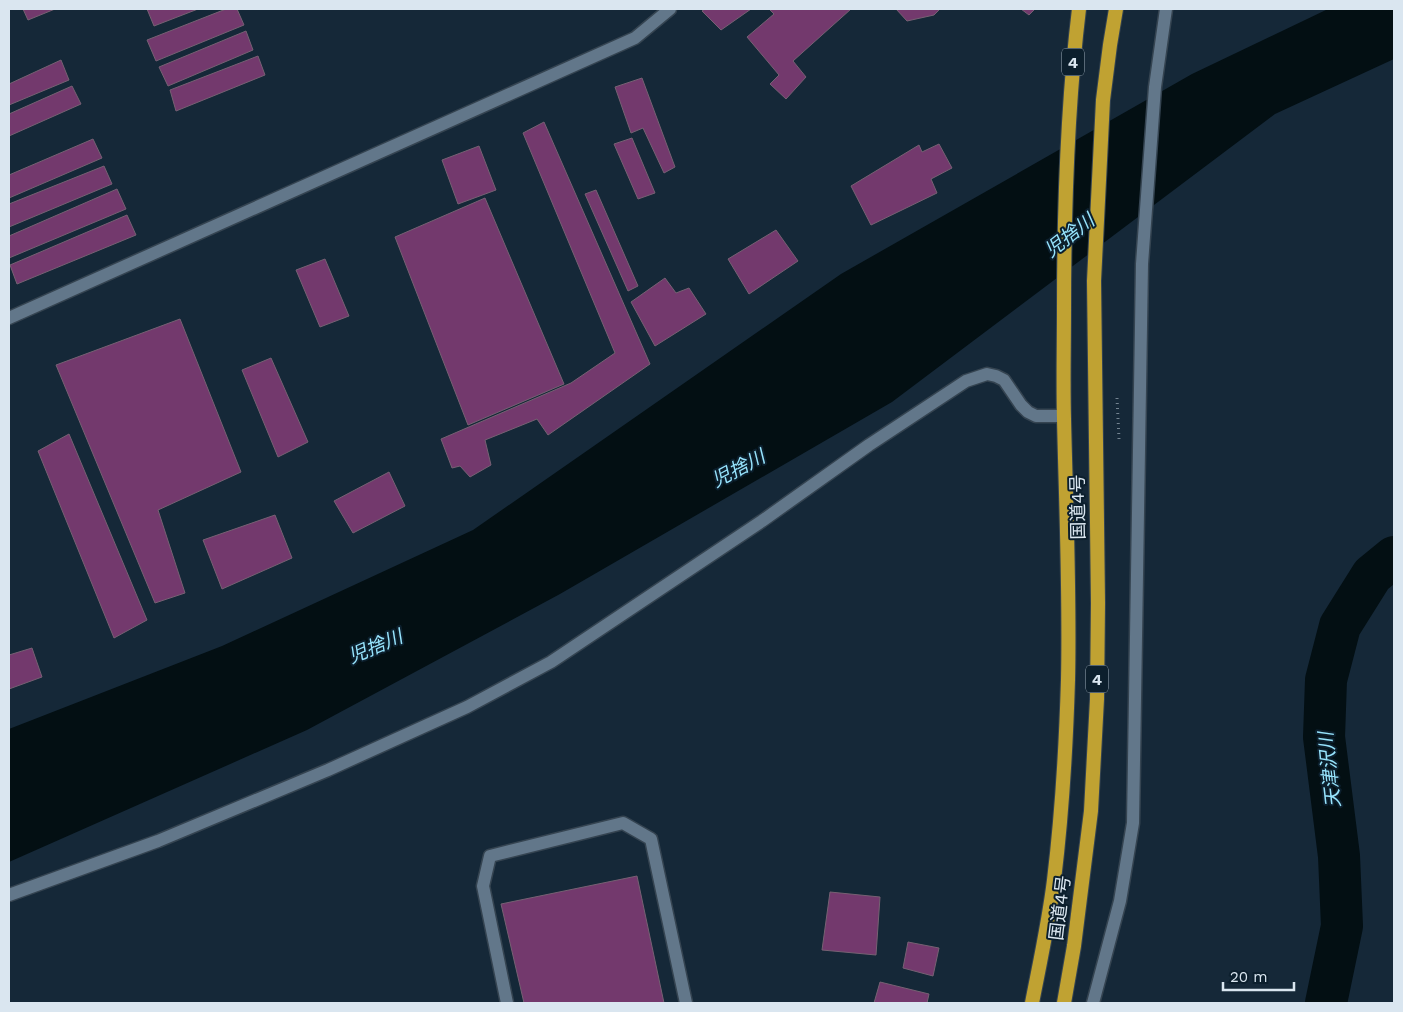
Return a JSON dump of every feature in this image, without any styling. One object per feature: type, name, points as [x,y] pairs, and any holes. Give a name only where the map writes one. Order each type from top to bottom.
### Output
[{"type":"highway","name":"国道4号","points":[[1032,1003],[1054,882],[1062,800],[1068,679],[1068,571],[1064,416],[1066,171],[1079,9]]},
{"type":"highway","name":"国道4号","points":[[1064,1003],[1074,946],[1091,811],[1096,708],[1098,593],[1094,281],[1104,100],[1116,9]]},
{"type":"street","points":[[9,318],[635,38],[670,9]]},
{"type":"street","points":[[1093,1003],[1120,900],[1133,823],[1142,264],[1155,87],[1166,9]]},
{"type":"street","points":[[9,895],[158,841],[328,770],[467,707],[552,662],[762,521],[869,445],[966,381],[987,374],[996,376],[1004,380],[1028,412],[1036,416],[1064,416]]},
{"type":"street","points":[[507,1003],[483,886],[490,856],[623,823],[651,839],[686,1003]]},
{"type":"path","points":[[1117,398],[1119,441]]},
{"type":"water","name":"児捨川","points":[[1328,9],[1394,9],[1394,59],[1275,114],[892,402],[560,594],[307,730],[9,862],[9,729],[222,646],[473,530],[841,274],[1192,74]]},
{"type":"building","points":[[23,9],[55,9],[28,20]]},
{"type":"building","points":[[147,9],[198,9],[154,26]]},
{"type":"building","points":[[226,9],[237,9],[244,25],[156,61],[147,40]]},
{"type":"building","points":[[705,9],[751,9],[721,30],[702,11]]},
{"type":"building","points":[[769,9],[851,9],[793,61],[806,77],[786,99],[770,84],[779,75],[747,37],[774,14]]},
{"type":"building","points":[[896,9],[940,9],[934,15],[907,21]]},
{"type":"building","points":[[1021,9],[1035,9],[1029,15]]},
{"type":"building","points":[[246,31],[253,50],[168,86],[159,67]]},
{"type":"building","points":[[258,56],[265,75],[176,111],[170,90]]},
{"type":"building","points":[[61,60],[69,80],[9,105],[9,84]]},
{"type":"building","points":[[642,78],[675,167],[664,173],[643,128],[631,133],[615,87]]},
{"type":"building","points":[[72,86],[81,104],[9,136],[9,114]]},
{"type":"building","points":[[544,122],[650,364],[548,435],[537,419],[485,440],[491,465],[470,477],[460,466],[452,468],[441,439],[571,383],[615,353],[523,133]]},
{"type":"building","points":[[632,138],[655,193],[638,199],[614,144]]},
{"type":"building","points":[[93,139],[102,158],[9,198],[9,175]]},
{"type":"building","points":[[939,144],[952,168],[931,179],[937,193],[871,225],[851,186],[919,145],[922,152]]},
{"type":"building","points":[[479,146],[496,190],[458,204],[442,160]]},
{"type":"building","points":[[104,166],[112,184],[9,227],[9,204]]},
{"type":"building","points":[[117,189],[126,209],[9,258],[9,236]]},
{"type":"building","points":[[596,190],[638,286],[628,291],[585,194]]},
{"type":"building","points":[[485,198],[564,384],[468,425],[395,237]]},
{"type":"building","points":[[127,215],[136,235],[17,284],[10,265]]},
{"type":"building","points":[[776,230],[798,261],[749,294],[728,259]]},
{"type":"building","points":[[325,259],[349,316],[320,327],[296,270]]},
{"type":"building","points":[[665,278],[676,293],[689,288],[706,314],[655,346],[631,302]]},
{"type":"building","points":[[180,319],[241,472],[158,510],[185,593],[155,603],[56,365]]},
{"type":"building","points":[[271,358],[308,442],[278,457],[242,370]]},
{"type":"building","points":[[69,434],[147,620],[114,638],[38,451]]},
{"type":"building","points":[[389,472],[405,506],[353,533],[334,501]]},
{"type":"building","points":[[275,515],[292,558],[222,589],[203,540]]},
{"type":"building","points":[[32,648],[42,677],[9,689],[9,655]]},
{"type":"building","points":[[637,876],[664,1003],[524,1003],[501,904]]},
{"type":"building","points":[[830,892],[880,897],[876,955],[822,950]]},
{"type":"building","points":[[908,942],[939,948],[933,976],[903,968]]},
{"type":"building","points":[[880,982],[929,994],[927,1003],[874,1003]]},
{"type":"waterway","name":"天津沢川","points":[[1326,1003],[1342,926],[1339,856],[1324,737],[1326,680],[1340,626],[1372,575],[1394,557]]}]
